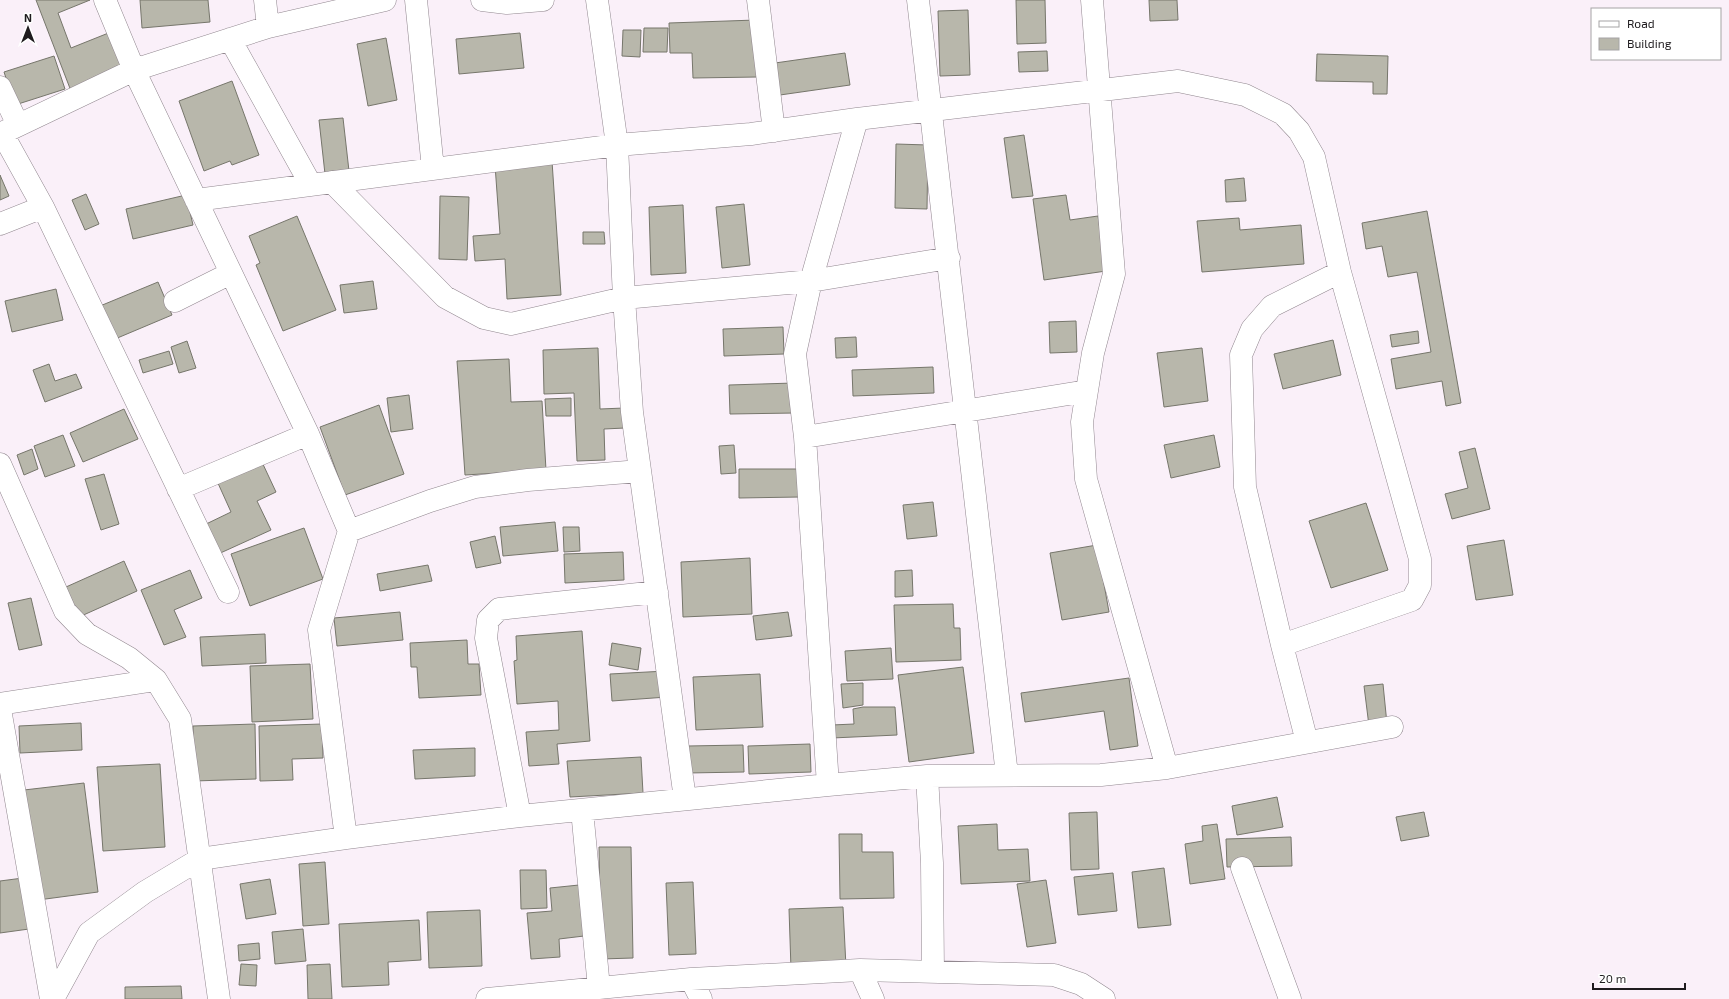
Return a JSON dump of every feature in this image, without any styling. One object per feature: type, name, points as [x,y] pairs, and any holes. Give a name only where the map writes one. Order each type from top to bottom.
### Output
[{"type":"street","points":[[105,0],[134,70],[308,434],[348,531],[319,630],[346,838]]},
{"type":"street","points":[[265,0],[268,27]]},
{"type":"street","points":[[6,131],[134,70],[268,27],[385,0]]},
{"type":"street","points":[[416,0],[434,169]]},
{"type":"street","points":[[482,0],[507,3],[543,0]]},
{"type":"street","points":[[597,0],[617,145],[624,298],[632,412],[686,799]]},
{"type":"street","points":[[758,0],[774,131]]},
{"type":"street","points":[[918,0],[949,258],[1007,776]]},
{"type":"street","points":[[1092,0],[1114,274],[1093,353],[1082,422],[1086,479],[1167,768]]},
{"type":"street","points":[[230,39],[311,185]]},
{"type":"street","points":[[196,200],[617,145],[774,131],[857,119],[1178,81],[1245,95],[1283,114],[1299,131],[1314,157],[1340,272],[1420,559],[1420,585],[1412,600],[1282,646]]},
{"type":"street","points":[[0,87],[6,131],[228,592]]},
{"type":"street","points":[[828,785],[806,437],[795,354],[811,281],[857,119]]},
{"type":"street","points":[[332,182],[445,297],[484,318],[511,324],[624,298],[811,281],[949,258]]},
{"type":"street","points":[[0,224],[42,207]]},
{"type":"street","points":[[1307,742],[1282,646],[1245,487],[1241,355],[1252,329],[1272,306],[1340,272]]},
{"type":"street","points":[[175,300],[231,273]]},
{"type":"street","points":[[806,437],[1087,391]]},
{"type":"street","points":[[178,489],[308,434]]},
{"type":"street","points":[[0,464],[65,611],[87,634],[129,658],[156,680],[180,719],[219,999]]},
{"type":"street","points":[[348,531],[430,501],[475,487],[528,480],[640,472]]},
{"type":"street","points":[[520,816],[486,638],[488,620],[499,609],[657,592]]},
{"type":"street","points":[[0,704],[156,680]]},
{"type":"street","points":[[0,709],[52,999]]},
{"type":"street","points":[[52,999],[89,933],[145,892],[200,859],[346,838],[520,816],[828,785],[927,776],[1101,775],[1167,768],[1392,727]]},
{"type":"street","points":[[927,776],[932,863],[933,972]]},
{"type":"street","points":[[582,810],[599,988]]},
{"type":"street","points":[[1242,868],[1290,999]]},
{"type":"street","points":[[860,970],[873,999]]},
{"type":"street","points":[[487,999],[529,997],[599,988],[692,979],[860,970],[1054,975],[1081,984],[1104,999]]},
{"type":"street","points":[[692,979],[701,999]]},
{"type":"building","points":[[36,0],[90,0],[58,13],[71,48],[111,32],[126,70],[71,91]]},
{"type":"building","points":[[140,0],[208,0],[210,22],[142,28]]},
{"type":"building","points":[[1016,0],[1045,0],[1046,43],[1017,44]]},
{"type":"building","points":[[1149,0],[1177,0],[1178,20],[1150,21]]},
{"type":"building","points":[[968,10],[970,75],[940,76],[938,11]]},
{"type":"building","points":[[756,20],[757,77],[693,78],[692,53],[670,53],[669,23]]},
{"type":"building","points":[[644,28],[668,28],[667,52],[643,52]]},
{"type":"building","points":[[623,30],[641,30],[640,57],[622,56]]},
{"type":"building","points":[[520,33],[524,68],[459,74],[456,39]]},
{"type":"building","points":[[386,38],[397,100],[368,106],[357,44]]},
{"type":"building","points":[[1047,51],[1048,71],[1019,72],[1018,52]]},
{"type":"building","points":[[845,53],[850,85],[780,95],[775,63]]},
{"type":"building","points":[[1317,54],[1388,56],[1387,94],[1373,94],[1373,82],[1316,81]]},
{"type":"building","points":[[54,56],[65,89],[15,105],[4,72]]},
{"type":"building","points":[[232,81],[259,155],[232,165],[230,161],[204,171],[179,101]]},
{"type":"building","points":[[343,118],[349,171],[325,174],[319,120]]},
{"type":"building","points":[[1024,135],[1033,196],[1012,198],[1004,138]]},
{"type":"building","points":[[896,144],[928,145],[927,209],[895,208]]},
{"type":"building","points":[[552,161],[561,295],[507,299],[505,259],[475,261],[473,236],[500,234],[495,165]]},
{"type":"building","points":[[0,175],[9,196],[0,200]]},
{"type":"building","points":[[1244,178],[1246,201],[1226,202],[1225,180]]},
{"type":"building","points":[[86,194],[99,224],[85,230],[72,200]]},
{"type":"building","points":[[186,195],[193,225],[133,239],[126,209]]},
{"type":"building","points":[[1066,195],[1070,220],[1098,216],[1106,271],[1044,280],[1033,199]]},
{"type":"building","points":[[440,196],[469,197],[467,260],[439,259]]},
{"type":"building","points":[[744,204],[750,265],[722,268],[716,207]]},
{"type":"building","points":[[683,205],[686,273],[651,275],[649,207]]},
{"type":"building","points":[[1427,211],[1461,403],[1446,406],[1442,381],[1396,389],[1391,359],[1431,352],[1417,272],[1388,277],[1382,246],[1366,249],[1362,223]]},
{"type":"building","points":[[297,216],[336,310],[283,331],[256,265],[260,263],[249,236]]},
{"type":"building","points":[[1239,218],[1240,230],[1301,225],[1304,264],[1202,272],[1197,221]]},
{"type":"building","points":[[583,232],[604,232],[605,244],[583,244]]},
{"type":"building","points":[[373,281],[377,309],[344,313],[340,285]]},
{"type":"building","points":[[158,282],[172,315],[115,339],[100,306]]},
{"type":"building","points":[[56,289],[63,320],[12,332],[5,301]]},
{"type":"building","points":[[1076,321],[1077,352],[1050,353],[1049,322]]},
{"type":"building","points":[[783,327],[784,354],[724,356],[723,329]]},
{"type":"building","points":[[1418,331],[1419,343],[1392,347],[1390,335]]},
{"type":"building","points":[[856,337],[857,357],[836,358],[835,338]]},
{"type":"building","points":[[1333,340],[1341,375],[1283,389],[1274,354]]},
{"type":"building","points":[[187,341],[196,368],[179,373],[171,347]]},
{"type":"building","points":[[598,348],[600,409],[624,408],[625,428],[604,429],[605,460],[577,461],[574,393],[544,394],[543,350]]},
{"type":"building","points":[[1202,348],[1208,401],[1164,407],[1157,353]]},
{"type":"building","points":[[169,351],[173,364],[143,373],[139,360]]},
{"type":"building","points":[[509,359],[511,402],[542,401],[546,470],[465,475],[457,361]]},
{"type":"building","points":[[49,364],[55,381],[76,374],[82,388],[45,402],[33,370]]},
{"type":"building","points":[[933,367],[934,393],[853,396],[852,370]]},
{"type":"building","points":[[794,383],[795,413],[730,414],[729,385]]},
{"type":"building","points":[[409,395],[413,429],[391,432],[387,398]]},
{"type":"building","points":[[571,398],[571,416],[546,416],[545,399]]},
{"type":"building","points":[[379,405],[404,474],[345,495],[320,427]]},
{"type":"building","points":[[124,409],[138,439],[83,462],[70,433]]},
{"type":"building","points":[[63,435],[75,466],[45,477],[34,446]]},
{"type":"building","points":[[1214,435],[1220,467],[1171,478],[1164,445]]},
{"type":"building","points":[[734,445],[736,473],[721,474],[719,446]]},
{"type":"building","points":[[1475,448],[1490,509],[1452,519],[1445,494],[1468,488],[1459,452]]},
{"type":"building","points":[[32,449],[38,469],[24,475],[17,455]]},
{"type":"building","points":[[261,460],[276,492],[257,501],[271,530],[216,555],[202,526],[231,512],[217,481]]},
{"type":"building","points":[[739,469],[800,469],[800,497],[739,498]]},
{"type":"building","points":[[104,474],[119,524],[101,530],[85,479]]},
{"type":"building","points":[[933,502],[937,536],[907,539],[903,505]]},
{"type":"building","points":[[1366,503],[1388,570],[1331,588],[1309,521]]},
{"type":"building","points":[[555,522],[558,551],[503,556],[500,527]]},
{"type":"building","points":[[563,527],[579,527],[580,551],[564,552]]},
{"type":"building","points":[[304,528],[323,579],[250,606],[231,554]]},
{"type":"building","points":[[495,536],[501,563],[476,568],[470,542]]},
{"type":"building","points":[[1504,540],[1513,595],[1476,600],[1467,546]]},
{"type":"building","points":[[1097,545],[1109,612],[1062,620],[1050,553]]},
{"type":"building","points":[[623,552],[624,580],[565,583],[564,554]]},
{"type":"building","points":[[750,558],[752,614],[683,617],[681,562]]},
{"type":"building","points":[[124,561],[137,591],[79,617],[66,587]]},
{"type":"building","points":[[428,565],[432,581],[380,591],[377,574]]},
{"type":"building","points":[[190,570],[202,598],[174,610],[186,637],[164,645],[141,590]]},
{"type":"building","points":[[912,570],[913,596],[895,597],[895,571]]},
{"type":"building","points":[[31,598],[42,645],[19,650],[8,603]]},
{"type":"building","points":[[953,604],[954,628],[960,628],[961,660],[896,662],[894,605]]},
{"type":"building","points":[[400,612],[403,640],[337,646],[334,618]]},
{"type":"building","points":[[788,612],[792,636],[756,640],[753,616]]},
{"type":"building","points":[[582,631],[590,741],[557,744],[559,764],[529,766],[526,732],[559,730],[558,701],[517,704],[514,661],[517,660],[516,636]]},
{"type":"building","points":[[265,634],[266,663],[202,666],[200,637]]},
{"type":"building","points":[[467,640],[468,664],[479,664],[481,695],[419,698],[417,667],[411,667],[410,643]]},
{"type":"building","points":[[612,643],[641,648],[638,670],[609,665]]},
{"type":"building","points":[[891,648],[893,679],[847,681],[845,651]]},
{"type":"building","points":[[310,664],[313,719],[252,722],[250,666]]},
{"type":"building","points":[[963,667],[974,753],[909,762],[898,675]]},
{"type":"building","points":[[666,671],[667,697],[612,701],[610,674]]},
{"type":"building","points":[[760,674],[763,727],[696,730],[693,677]]},
{"type":"building","points":[[1129,678],[1138,746],[1110,750],[1104,711],[1025,722],[1021,693]]},
{"type":"building","points":[[863,683],[863,705],[843,708],[841,684]]},
{"type":"building","points":[[1383,684],[1387,724],[1369,726],[1364,686]]},
{"type":"building","points":[[863,707],[895,707],[897,735],[832,738],[832,725],[854,724],[853,709]]},
{"type":"building","points":[[81,723],[82,750],[20,753],[19,726]]},
{"type":"building","points":[[255,724],[256,779],[194,781],[193,726]]},
{"type":"building","points":[[322,724],[323,758],[292,759],[293,780],[260,781],[259,726]]},
{"type":"building","points":[[810,744],[811,772],[749,774],[748,746]]},
{"type":"building","points":[[743,745],[744,772],[688,773],[688,746]]},
{"type":"building","points":[[475,748],[475,776],[415,779],[413,750]]},
{"type":"building","points":[[641,757],[643,793],[570,797],[567,761]]},
{"type":"building","points":[[160,764],[165,847],[103,851],[97,767]]},
{"type":"building","points":[[84,783],[98,892],[38,900],[24,790]]},
{"type":"building","points":[[1277,797],[1283,827],[1237,835],[1232,806]]},
{"type":"building","points":[[1097,812],[1099,869],[1071,870],[1069,813]]},
{"type":"building","points":[[1424,812],[1429,836],[1401,841],[1396,817]]},
{"type":"building","points":[[997,824],[998,850],[1028,849],[1030,881],[961,884],[958,826]]},
{"type":"building","points":[[1217,824],[1225,879],[1190,884],[1185,844],[1203,841],[1202,826]]},
{"type":"building","points":[[839,834],[862,834],[862,852],[893,852],[894,898],[840,899]]},
{"type":"building","points":[[1291,837],[1292,866],[1227,867],[1226,839]]},
{"type":"building","points":[[599,847],[631,847],[633,958],[601,959]]},
{"type":"building","points":[[325,862],[329,924],[303,926],[299,864]]},
{"type":"building","points":[[1164,868],[1171,925],[1138,928],[1132,872]]},
{"type":"building","points":[[520,870],[546,870],[547,908],[521,909]]},
{"type":"building","points":[[1113,873],[1117,911],[1078,915],[1074,877]]},
{"type":"building","points":[[23,878],[29,929],[0,933],[0,881]]},
{"type":"building","points":[[270,879],[276,914],[246,919],[240,884]]},
{"type":"building","points":[[1046,880],[1056,943],[1027,947],[1017,884]]},
{"type":"building","points":[[693,882],[696,954],[669,955],[666,883]]},
{"type":"building","points":[[579,885],[584,936],[559,939],[560,957],[531,959],[527,913],[552,911],[550,888]]},
{"type":"building","points":[[843,907],[846,967],[791,969],[789,909]]},
{"type":"building","points":[[480,910],[482,966],[429,968],[427,912]]},
{"type":"building","points":[[419,920],[421,960],[388,962],[389,985],[342,987],[339,924]]},
{"type":"building","points":[[303,929],[306,961],[275,964],[272,932]]},
{"type":"building","points":[[259,943],[260,959],[239,961],[238,945]]},
{"type":"building","points":[[241,964],[257,965],[256,986],[239,985]]},
{"type":"building","points":[[330,964],[332,999],[308,999],[307,965]]},
{"type":"building","points":[[181,986],[182,999],[125,999],[125,987]]}]
